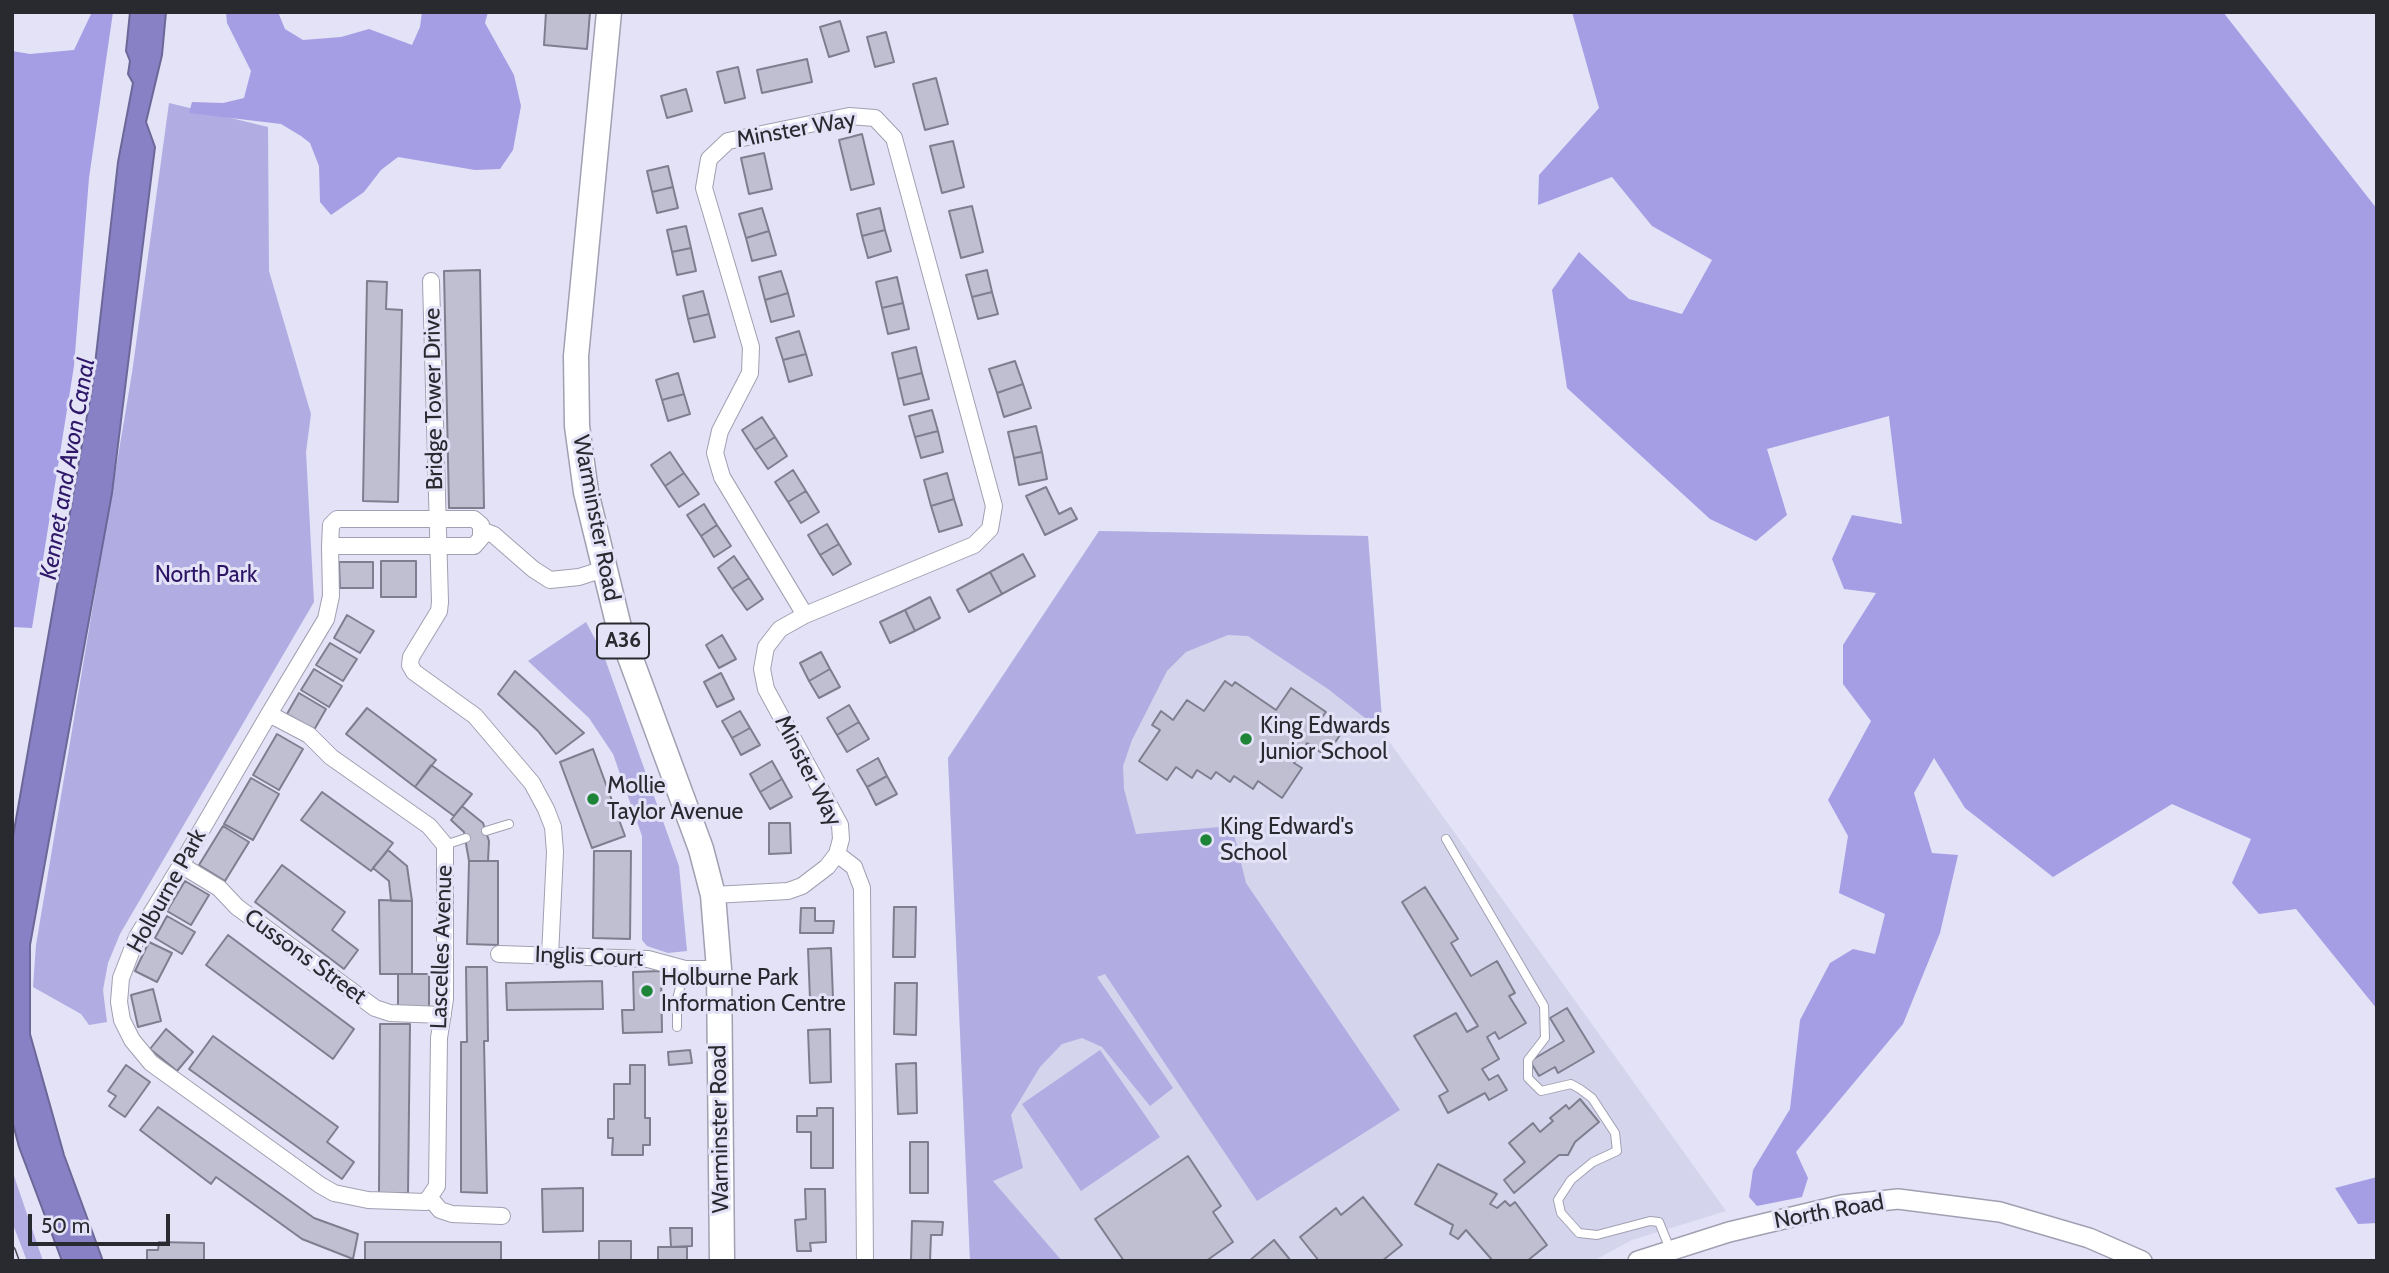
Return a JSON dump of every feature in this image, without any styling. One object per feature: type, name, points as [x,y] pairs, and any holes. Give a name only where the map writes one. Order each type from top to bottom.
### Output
[{"type":"highway","name":"Warminster Road","points":[[609,12],[576,356],[578,426],[586,492],[619,628],[660,747],[701,849],[713,895],[719,969],[722,1261]]},
{"type":"street","name":"Minster Way","points":[[713,895],[795,888],[827,867],[837,854],[841,839],[839,825],[766,689],[762,669],[766,647],[780,629],[806,615],[974,545],[990,529],[994,506],[894,138],[875,118],[849,116],[727,141],[709,159],[704,188],[751,346],[750,373],[720,431],[715,453],[722,477],[806,615]]},
{"type":"street","name":"Bridge Tower Drive","points":[[431,281],[436,518]]},
{"type":"street","points":[[436,518],[439,611],[411,657],[410,665],[414,672],[475,716],[533,783],[546,809],[553,827],[555,852],[550,956]]},
{"type":"street","points":[[436,518],[474,519],[481,525],[479,543],[474,546],[330,546],[331,525],[337,519],[436,518]]},
{"type":"street","points":[[481,530],[494,535],[550,580],[579,577],[604,569]]},
{"type":"street","name":"Holburne Park","points":[[330,546],[330,609],[137,937],[121,978],[119,1002],[122,1020],[132,1041],[151,1063],[320,1185],[334,1192],[368,1200],[420,1203],[434,1192]]},
{"type":"street","name":"Lascelles Avenue","points":[[270,714],[309,735],[331,757],[429,826],[445,845],[443,1015],[439,1038],[434,1192]]},
{"type":"street","points":[[837,854],[854,867],[862,888],[865,1261]]},
{"type":"street","name":"Cussons Street","points":[[181,865],[219,888],[237,907],[375,1008],[390,1013],[443,1015]]},
{"type":"street","name":"Inglis Court","points":[[499,954],[648,959],[685,969],[719,969]]},
{"type":"street","points":[[434,1192],[440,1210],[452,1214],[502,1216]]},
{"type":"street","name":"North Road","points":[[1638,1261],[1670,1250],[1842,1205],[1898,1199],[2021,1218],[2089,1238],[2142,1261]]},
{"type":"lane","points":[[486,831],[509,824]]},
{"type":"lane","points":[[445,845],[467,838]]},
{"type":"lane","points":[[1446,839],[1544,1006],[1545,1038],[1528,1060],[1528,1077],[1541,1091],[1571,1084],[1580,1089],[1591,1098],[1615,1133],[1616,1151],[1593,1162],[1571,1180],[1559,1200],[1561,1213],[1579,1233],[1597,1235],[1650,1221],[1659,1222],[1670,1250]]},
{"type":"lane","points":[[677,1027],[677,999],[685,969]]},
{"type":"shaded area","points":[[92,12],[113,12],[89,178],[74,366],[32,628],[12,627],[12,51],[30,54],[74,50]]},
{"type":"shaded area","points":[[130,12],[166,12],[162,55],[146,122],[155,147],[112,493],[30,945],[30,1034],[64,1155],[103,1261],[62,1261],[19,1147],[12,1120],[12,842],[93,382],[118,162],[133,83],[128,74],[130,61],[126,51]]},
{"type":"shaded area","points":[[226,12],[278,12],[285,29],[303,40],[341,37],[369,29],[412,45],[420,27],[422,12],[488,12],[485,23],[514,75],[521,106],[513,150],[500,169],[475,170],[398,157],[381,170],[364,192],[331,215],[320,202],[319,166],[310,143],[301,136],[281,124],[189,113],[192,102],[223,103],[244,98],[251,71],[227,23]]},
{"type":"shaded area","points":[[1572,12],[2223,12],[2377,209],[2377,1009],[2296,909],[2259,914],[2232,883],[2251,839],[2172,804],[2053,877],[1965,808],[1934,758],[1914,793],[1932,853],[1958,855],[1940,933],[1903,1024],[1796,1152],[1808,1178],[1802,1197],[1757,1206],[1749,1197],[1753,1170],[1790,1109],[1800,1020],[1830,963],[1853,949],[1875,954],[1885,914],[1839,893],[1848,836],[1828,800],[1871,721],[1843,684],[1843,645],[1876,593],[1844,589],[1832,559],[1852,515],[1902,524],[1889,416],[1767,449],[1787,515],[1756,541],[1710,519],[1567,388],[1552,290],[1579,252],[1629,299],[1682,314],[1712,260],[1652,226],[1612,177],[1538,205],[1539,175],[1599,108]]},
{"type":"shaded area","name":"King Edward's School","points":[[1099,531],[1368,536],[1383,733],[1726,1211],[1632,1240],[1593,1261],[970,1261],[948,758]]},
{"type":"shaded area","points":[[2377,1177],[2377,1223],[2358,1224],[2335,1188]]},
{"type":"green space","name":"North Park","points":[[169,103],[268,127],[269,271],[311,414],[306,452],[314,602],[120,934],[108,963],[103,990],[107,1022],[89,1025],[81,1014],[33,987],[36,945],[132,373]]},
{"type":"green space","points":[[1099,531],[1368,536],[1383,732],[1328,689],[1248,636],[1228,635],[1186,652],[1167,671],[1132,740],[1123,766],[1124,789],[1136,834],[1232,826],[1246,883],[1400,1110],[1257,1201],[1105,974],[1097,977],[1173,1088],[1150,1106],[1102,1047],[1082,1038],[1062,1044],[1040,1067],[1011,1115],[1023,1168],[993,1181],[1062,1261],[970,1261],[948,758]]},
{"type":"green space","points":[[586,622],[604,656],[679,866],[687,951],[668,953],[647,946],[642,940],[642,836],[613,754],[589,718],[528,661]]},
{"type":"green space","points":[[1100,1050],[1160,1137],[1081,1191],[1022,1104]]},
{"type":"green space","points":[[12,1170],[43,1261],[27,1261],[12,1222]]},
{"type":"building","points":[[546,12],[590,12],[587,49],[544,45]]},
{"type":"building","points":[[840,21],[849,51],[829,57],[820,27]]},
{"type":"building","points":[[886,32],[894,62],[875,67],[867,37]]},
{"type":"building","points":[[807,59],[812,82],[762,93],[757,70]]},
{"type":"building","points":[[738,67],[745,98],[725,103],[717,72]]},
{"type":"building","points":[[936,78],[948,124],[925,130],[913,84]]},
{"type":"building","points":[[686,89],[692,111],[667,118],[661,96]]},
{"type":"building","points":[[862,134],[874,184],[851,190],[839,140]]},
{"type":"building","points":[[953,141],[964,187],[942,193],[930,146]]},
{"type":"building","points":[[764,153],[772,189],[749,194],[741,158]]},
{"type":"building","points":[[668,166],[673,187],[652,192],[647,171]]},
{"type":"building","points":[[673,187],[678,208],[657,213],[652,192]]},
{"type":"building","points":[[972,206],[983,252],[961,258],[949,211]]},
{"type":"building","points":[[762,208],[769,231],[746,238],[739,214]]},
{"type":"building","points":[[880,208],[885,230],[862,236],[857,214]]},
{"type":"building","points":[[686,226],[691,248],[672,252],[667,230]]},
{"type":"building","points":[[885,230],[891,251],[868,258],[862,236]]},
{"type":"building","points":[[769,231],[776,255],[752,261],[746,238]]},
{"type":"building","points":[[691,248],[696,271],[677,275],[672,252]]},
{"type":"building","points":[[480,270],[484,508],[449,508],[444,271]]},
{"type":"building","points":[[987,270],[992,292],[972,297],[966,275]]},
{"type":"building","points":[[781,271],[788,293],[765,300],[759,277]]},
{"type":"building","points":[[897,277],[903,303],[882,308],[876,282]]},
{"type":"building","points":[[367,281],[387,282],[386,309],[402,310],[398,502],[363,501]]},
{"type":"building","points":[[703,291],[709,314],[688,319],[683,296]]},
{"type":"building","points":[[992,292],[998,314],[978,319],[972,297]]},
{"type":"building","points":[[788,293],[794,316],[771,322],[765,300]]},
{"type":"building","points":[[903,303],[909,329],[888,334],[882,308]]},
{"type":"building","points":[[709,314],[715,337],[694,342],[688,319]]},
{"type":"building","points":[[799,331],[806,354],[783,360],[776,338]]},
{"type":"building","points":[[916,347],[922,373],[898,379],[892,353]]},
{"type":"building","points":[[806,354],[812,375],[789,382],[783,360]]},
{"type":"building","points":[[1015,361],[1023,384],[997,393],[989,369]]},
{"type":"building","points":[[678,373],[684,394],[662,400],[656,380]]},
{"type":"building","points":[[922,373],[929,399],[904,405],[898,379]]},
{"type":"building","points":[[1023,384],[1031,408],[1004,417],[997,393]]},
{"type":"building","points":[[684,394],[690,414],[668,421],[662,400]]},
{"type":"building","points":[[932,410],[938,431],[915,437],[909,416]]},
{"type":"building","points":[[762,417],[775,437],[755,450],[742,430]]},
{"type":"building","points":[[1036,426],[1042,452],[1014,458],[1008,432]]},
{"type":"building","points":[[938,431],[943,452],[921,458],[915,437]]},
{"type":"building","points":[[775,437],[787,456],[768,469],[755,450]]},
{"type":"building","points":[[670,452],[684,473],[665,486],[651,465]]},
{"type":"building","points":[[1042,452],[1047,479],[1019,485],[1014,458]]},
{"type":"building","points":[[793,470],[806,491],[788,502],[775,482]]},
{"type":"building","points":[[684,473],[699,494],[679,507],[665,486]]},
{"type":"building","points":[[947,473],[954,499],[931,506],[924,480]]},
{"type":"building","points":[[1046,487],[1059,514],[1071,508],[1077,519],[1045,535],[1026,496]]},
{"type":"building","points":[[806,491],[819,512],[801,523],[788,502]]},
{"type":"building","points":[[954,499],[962,525],[939,532],[931,506]]},
{"type":"building","points":[[704,504],[717,525],[701,536],[687,515]]},
{"type":"building","points":[[827,524],[839,544],[820,555],[808,535]]},
{"type":"building","points":[[717,525],[731,546],[714,557],[701,536]]},
{"type":"building","points":[[839,544],[851,564],[833,575],[820,555]]},
{"type":"building","points":[[1023,554],[1035,576],[1002,594],[990,572]]},
{"type":"building","points":[[734,556],[749,578],[732,589],[718,568]]},
{"type":"building","points":[[381,561],[416,561],[416,597],[381,597]]},
{"type":"building","points":[[339,562],[373,562],[373,588],[340,588]]},
{"type":"building","points":[[990,572],[1002,594],[969,612],[957,590]]},
{"type":"building","points":[[749,578],[763,599],[747,610],[732,589]]},
{"type":"building","points":[[930,597],[940,618],[915,631],[905,610]]},
{"type":"building","points":[[905,610],[915,631],[890,643],[880,622]]},
{"type":"building","points":[[347,615],[374,631],[360,653],[334,638]]},
{"type":"building","points":[[722,635],[736,659],[719,668],[706,645]]},
{"type":"building","points":[[330,643],[357,659],[343,681],[316,665]]},
{"type":"building","points":[[821,652],[830,669],[809,681],[800,663]]},
{"type":"building","points":[[314,669],[342,686],[329,707],[301,690]]},
{"type":"building","points":[[830,669],[840,687],[819,698],[809,681]]},
{"type":"building","points":[[515,671],[584,733],[556,754],[538,731],[498,694]]},
{"type":"building","points":[[721,673],[734,699],[717,707],[704,682]]},
{"type":"building","name":"King Edwards Junior School","points":[[1225,681],[1232,686],[1235,682],[1276,710],[1291,688],[1326,712],[1319,721],[1340,735],[1326,756],[1307,743],[1294,763],[1302,768],[1282,798],[1258,781],[1253,789],[1234,776],[1230,782],[1216,772],[1211,779],[1197,770],[1192,778],[1176,767],[1167,780],[1139,761],[1160,730],[1152,725],[1161,711],[1173,720],[1187,700],[1204,711]]},
{"type":"building","points":[[299,693],[326,709],[314,730],[287,714]]},
{"type":"building","points":[[849,705],[859,722],[837,735],[827,718]]},
{"type":"building","points":[[367,708],[436,760],[415,787],[346,734]]},
{"type":"building","points":[[740,711],[750,728],[732,738],[722,721]]},
{"type":"building","points":[[859,722],[869,739],[847,752],[837,735]]},
{"type":"building","points":[[750,728],[760,745],[741,755],[732,738]]},
{"type":"building","points":[[277,734],[303,749],[279,790],[253,775]]},
{"type":"building","name":"Mollie Taylor Avenue","points":[[593,749],[625,836],[592,848],[560,762]]},
{"type":"building","points":[[878,758],[887,776],[867,787],[857,770]]},
{"type":"building","points":[[772,761],[782,779],[760,792],[750,774]]},
{"type":"building","points":[[431,765],[472,794],[454,816],[415,787]]},
{"type":"building","points":[[887,776],[897,794],[876,805],[867,787]]},
{"type":"building","points":[[251,778],[279,794],[253,840],[224,824]]},
{"type":"building","points":[[782,779],[792,797],[770,809],[760,792]]},
{"type":"building","points":[[322,792],[393,843],[371,871],[301,820]]},
{"type":"building","points":[[462,806],[483,823],[489,841],[488,861],[469,861],[464,832],[451,820]]},
{"type":"building","points":[[769,823],[790,823],[791,853],[769,854]]},
{"type":"building","points":[[223,826],[249,842],[225,881],[199,865]]},
{"type":"building","points":[[388,850],[407,866],[412,901],[391,901],[389,881],[373,868]]},
{"type":"building","name":"Mollie Taylor Avenue","points":[[594,851],[631,851],[630,939],[593,938]]},
{"type":"building","points":[[469,861],[498,861],[498,945],[467,944]]},
{"type":"building","points":[[282,865],[345,912],[332,930],[358,950],[344,969],[255,902]]},
{"type":"building","points":[[185,881],[209,895],[191,925],[167,911]]},
{"type":"building","points":[[1425,887],[1458,939],[1451,943],[1471,976],[1497,961],[1515,993],[1509,996],[1526,1023],[1499,1039],[1495,1032],[1487,1037],[1499,1059],[1482,1069],[1489,1080],[1498,1075],[1507,1090],[1489,1100],[1485,1093],[1448,1113],[1439,1096],[1448,1091],[1414,1036],[1456,1013],[1467,1032],[1478,1026],[1402,902]]},
{"type":"building","points":[[379,900],[412,901],[412,974],[380,974]]},
{"type":"building","points":[[894,907],[916,907],[915,957],[893,957]]},
{"type":"building","points":[[801,908],[815,908],[815,921],[834,921],[833,933],[800,933]]},
{"type":"building","points":[[167,916],[195,932],[182,954],[155,938]]},
{"type":"building","points":[[228,935],[354,1029],[333,1059],[206,965]]},
{"type":"building","points":[[149,942],[172,953],[157,982],[135,971]]},
{"type":"building","points":[[831,948],[833,998],[810,999],[808,949]]},
{"type":"building","points":[[466,967],[487,967],[488,1041],[484,1041],[487,1193],[461,1192],[461,1042],[467,1042]]},
{"type":"building","name":"Holburne Park Information Centre","points":[[661,971],[662,1032],[623,1033],[622,1010],[634,1010],[633,972]]},
{"type":"building","points":[[398,974],[429,974],[429,1009],[398,1009]]},
{"type":"building","points":[[602,981],[603,1009],[507,1010],[506,983]]},
{"type":"building","points":[[895,983],[917,983],[916,1035],[894,1034]]},
{"type":"building","points":[[153,989],[161,1021],[138,1027],[131,995]]},
{"type":"building","points":[[1567,1008],[1594,1052],[1558,1073],[1555,1067],[1539,1076],[1530,1061],[1564,1041],[1550,1018]]},
{"type":"building","points":[[380,1024],[410,1024],[408,1193],[379,1193]]},
{"type":"building","points":[[166,1029],[193,1052],[177,1071],[150,1049]]},
{"type":"building","points":[[830,1029],[831,1082],[810,1083],[808,1030]]},
{"type":"building","points":[[213,1036],[338,1127],[327,1142],[354,1162],[342,1179],[189,1069]]},
{"type":"building","points":[[690,1050],[692,1063],[669,1065],[668,1052]]},
{"type":"building","points":[[916,1063],[917,1113],[898,1114],[896,1064]]},
{"type":"building","points":[[126,1065],[150,1082],[125,1117],[109,1106],[116,1096],[108,1091]]},
{"type":"building","points":[[630,1065],[645,1065],[645,1118],[650,1118],[650,1145],[643,1145],[643,1155],[612,1155],[613,1138],[608,1138],[608,1119],[614,1119],[614,1084],[630,1084]]},
{"type":"building","points":[[1580,1099],[1599,1122],[1575,1142],[1568,1155],[1559,1155],[1514,1193],[1504,1180],[1525,1162],[1509,1143],[1533,1123],[1540,1132],[1553,1121],[1550,1118],[1566,1105],[1569,1109]]},
{"type":"building","points":[[158,1107],[314,1218],[358,1234],[353,1259],[302,1239],[216,1177],[211,1184],[140,1130]]},
{"type":"building","points":[[817,1108],[833,1108],[833,1168],[811,1168],[811,1132],[797,1132],[797,1116],[817,1116]]},
{"type":"building","points":[[910,1142],[928,1142],[928,1193],[910,1193]]},
{"type":"building","points":[[1188,1156],[1221,1206],[1213,1212],[1233,1242],[1206,1261],[1124,1261],[1095,1219]]},
{"type":"building","points":[[1438,1164],[1497,1194],[1490,1204],[1497,1208],[1505,1201],[1510,1206],[1515,1202],[1547,1245],[1527,1261],[1493,1261],[1466,1230],[1458,1239],[1450,1234],[1453,1225],[1415,1204]]},
{"type":"building","points":[[583,1188],[583,1231],[543,1232],[542,1189]]},
{"type":"building","points":[[805,1189],[825,1189],[826,1242],[810,1243],[811,1251],[797,1251],[795,1220],[806,1219]]},
{"type":"building","points":[[1363,1197],[1402,1245],[1382,1261],[1319,1261],[1300,1237],[1336,1208],[1341,1215]]},
{"type":"building","points":[[912,1221],[943,1222],[942,1235],[931,1235],[930,1261],[911,1261]]},
{"type":"building","points":[[670,1228],[692,1228],[692,1246],[671,1247]]},
{"type":"building","points":[[1274,1240],[1291,1261],[1249,1261]]},
{"type":"building","points":[[599,1241],[631,1241],[631,1261],[599,1261]]},
{"type":"building","points":[[159,1242],[204,1243],[204,1261],[147,1261],[147,1250],[158,1250]]},
{"type":"building","points":[[365,1242],[501,1242],[501,1261],[365,1261]]},
{"type":"building","points":[[658,1247],[687,1247],[687,1261],[658,1261]]},
{"type":"railway","points":[[12,1250],[16,1261]]},
{"type":"place","name":"King Edwards Junior School","points":[[1246,739]]},
{"type":"place","name":"Mollie Taylor Avenue","points":[[593,799]]},
{"type":"place","name":"King Edward's School","points":[[1206,840]]},
{"type":"place","name":"Holburne Park Information Centre","points":[[647,991]]},
{"type":"water label","name":"Kennet and Avon Canal","points":[[68,469]]}]
